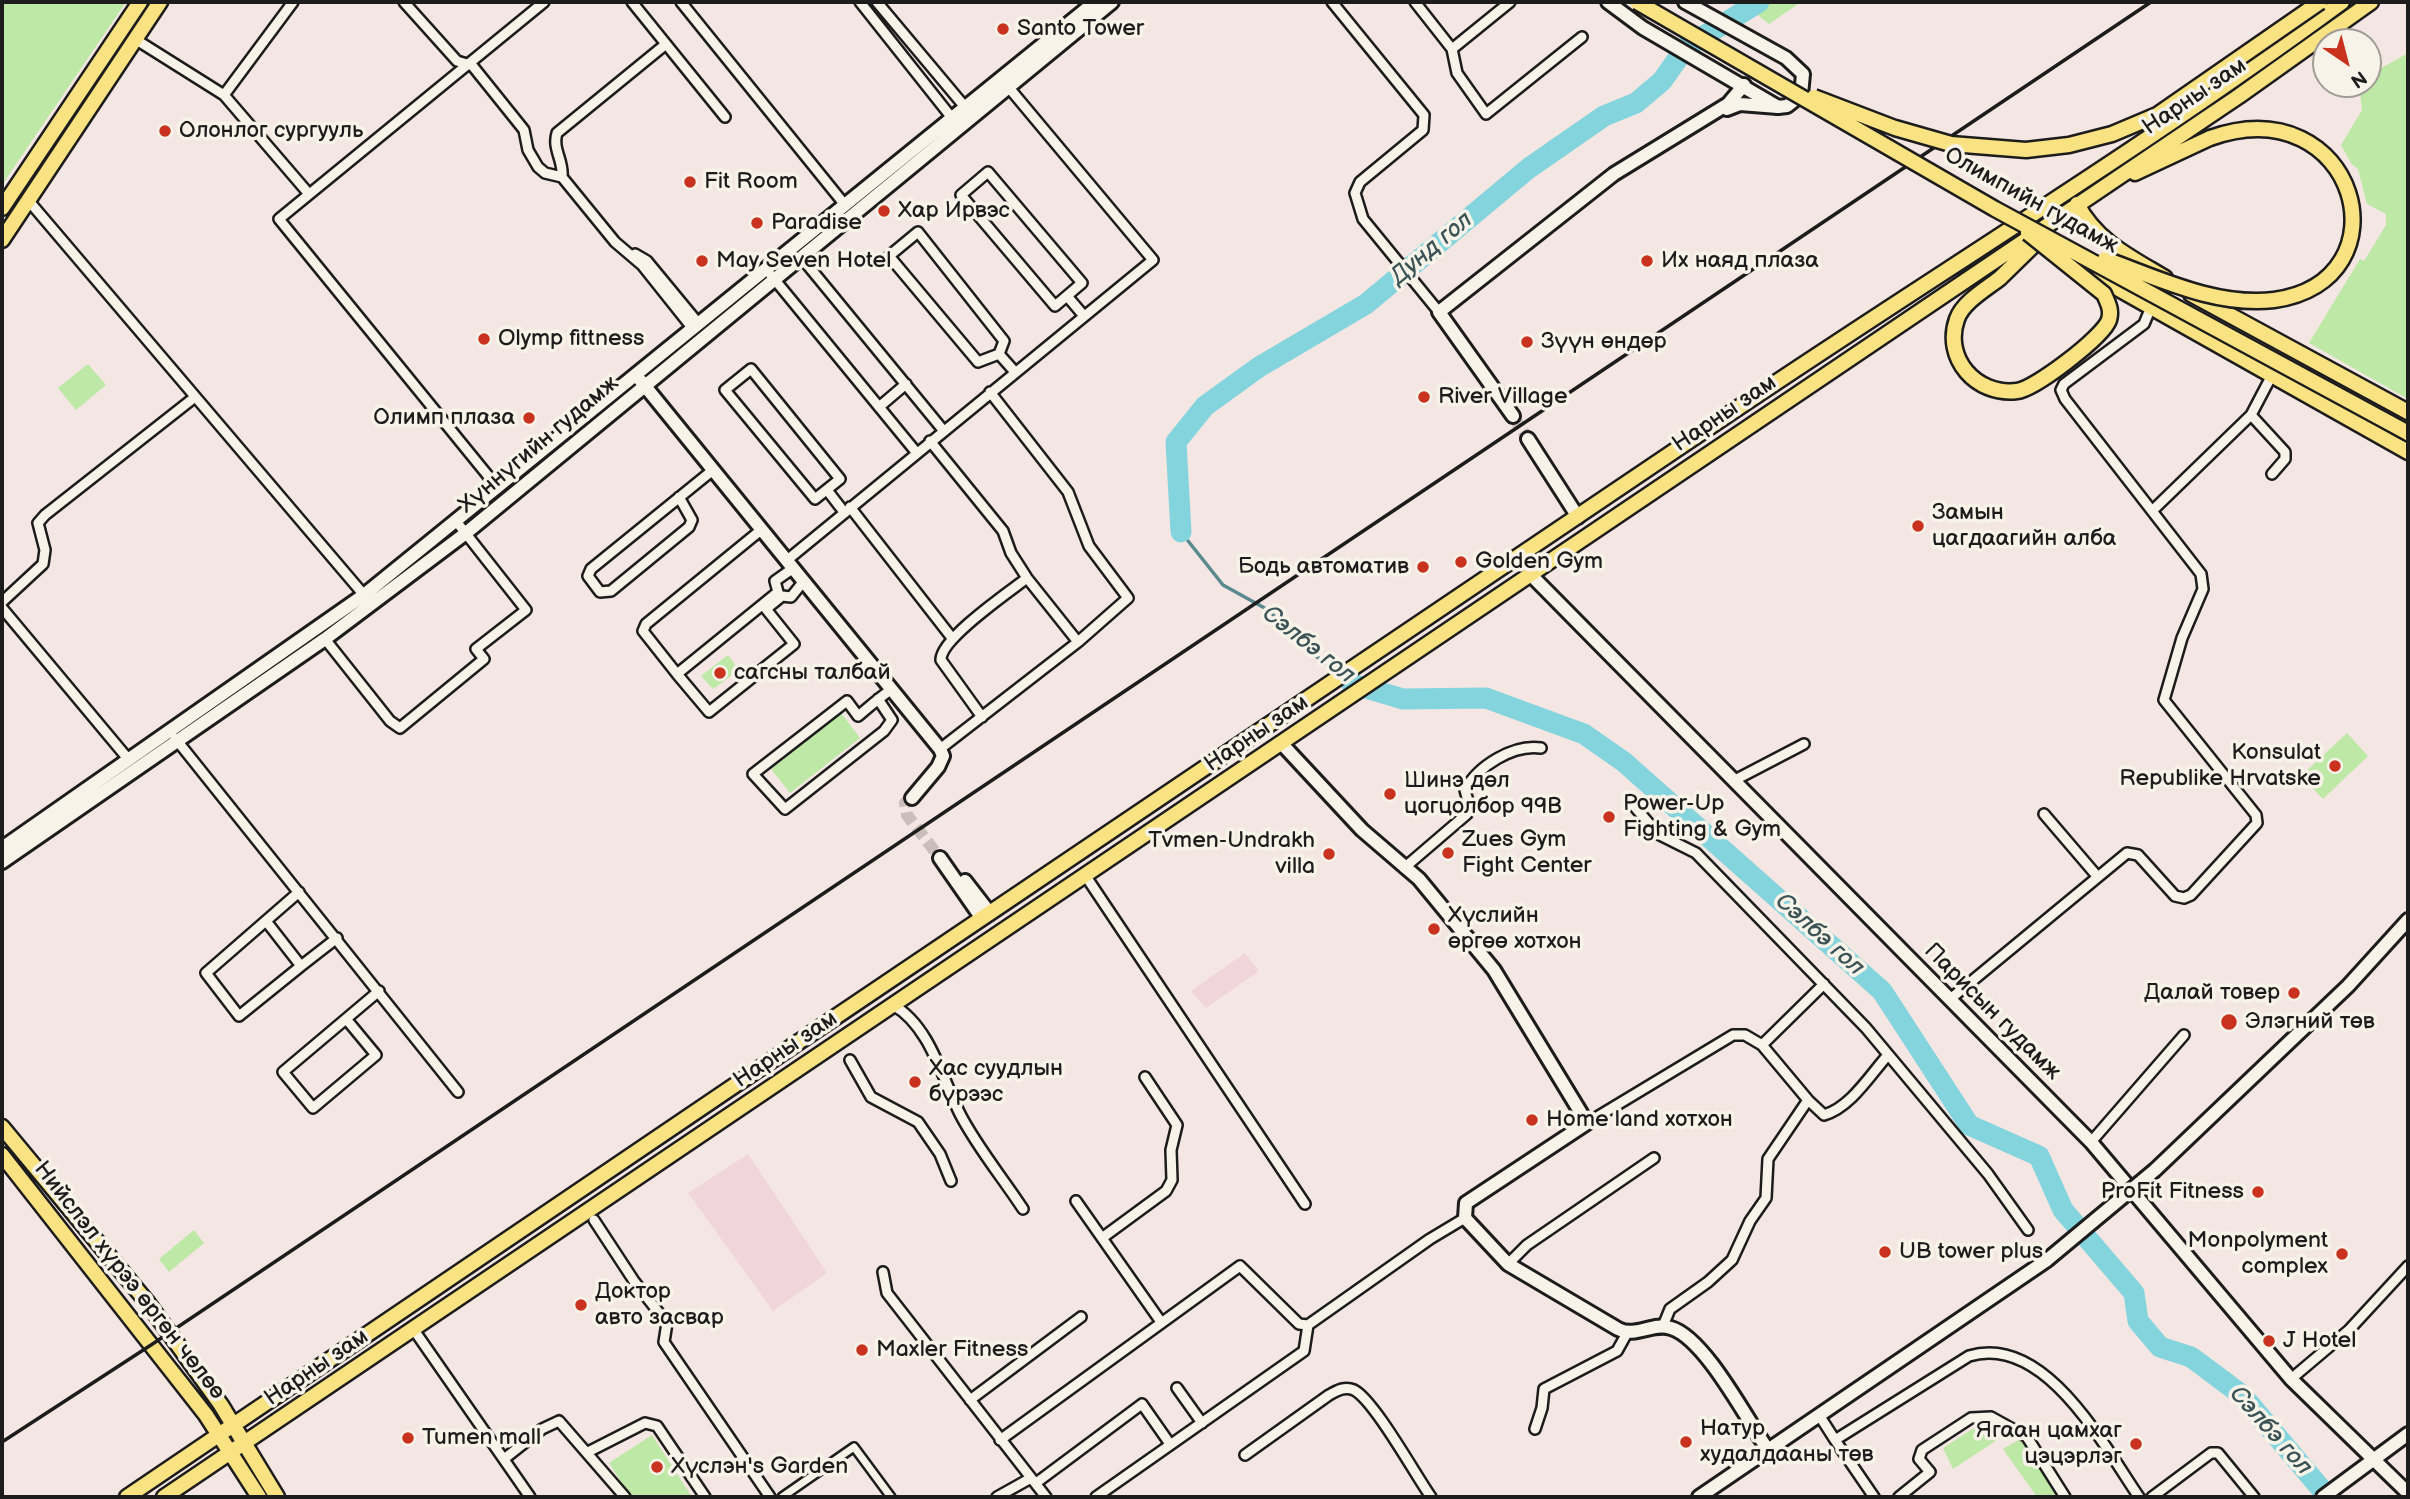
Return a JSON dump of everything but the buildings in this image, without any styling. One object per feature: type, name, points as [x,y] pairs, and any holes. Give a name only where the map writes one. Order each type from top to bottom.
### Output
[{"type":"main road","points":[[2,208],[140,2]]},
{"type":"main road","points":[[2,240],[160,2]]},
{"type":"main road","name":"Хүннүгийн гудамж","points":[[2,862],[363,595],[640,380],[770,274],[845,205],[965,107],[1005,82],[1112,2]]},
{"type":"main road","points":[[1608,2],[1643,28],[1778,107]]},
{"type":"main road","name":"Олимпийн гудамж","points":[[1637,2],[1995,209],[2066,245],[2408,433]]},
{"type":"main road","points":[[1685,2],[1786,58],[1803,75],[1801,95],[1787,106],[1740,104],[1717,112]]},
{"type":"main road","points":[[1774,82],[1895,128],[1951,144],[2026,150],[2068,145],[2112,134],[2157,115],[2320,2]]},
{"type":"main road","name":"Нарны зам","points":[[127,1497],[1711,426],[2198,104],[2342,2]]},
{"type":"main road","name":"Нарны зам","points":[[164,1497],[245,1445],[1324,716],[1960,281],[2030,241],[2072,207],[2239,96],[2371,2]]},
{"type":"main road","name":"Хүннүгийн гудамж","points":[[2,848],[129,760],[174,735],[325,639],[466,533],[640,380],[696,326],[770,274],[801,257],[1005,82],[1088,4]]},
{"type":"main road","points":[[107,50],[122,60]]},
{"type":"main road","points":[[1513,416],[1438,312],[1614,174],[1733,100],[1739,82]]},
{"type":"main road","points":[[2066,245],[2198,293],[2226,298],[2274,300],[2315,286],[2340,264],[2348,247],[2354,214],[2351,194],[2330,157],[2294,135],[2270,130],[2241,130],[2210,138],[2092,193]]},
{"type":"main road","points":[[2072,207],[2103,240],[2190,293],[2408,412]]},
{"type":"main road","points":[[1995,209],[2104,294],[2110,309],[2109,321],[2099,336],[2019,391],[1999,391],[1979,383],[1964,371],[1953,339],[1958,317],[2000,278],[2030,241],[2151,307],[2175,320],[2206,337],[2408,452]]},
{"type":"main road","points":[[1950,266],[1960,281]]},
{"type":"main road","points":[[2175,320],[2191,314],[2194,306],[2190,293]]},
{"type":"main road","points":[[2206,337],[2202,327],[2204,321],[2221,309]]},
{"type":"main road","points":[[640,380],[940,749],[943,756],[938,767],[912,798]]},
{"type":"main road","points":[[1728,415],[1729,426],[1743,430]]},
{"type":"main road","points":[[1711,426],[1722,431],[1722,443]]},
{"type":"main road","points":[[1528,439],[1578,517]]},
{"type":"main road","name":"Парисын гудамж","points":[[1530,574],[2091,1142],[2291,1379],[2408,1493]]},
{"type":"main road","points":[[1282,744],[1353,820],[1419,879],[1505,984],[1587,1123],[1466,1203],[1465,1218],[1508,1264],[1627,1333],[1663,1326],[1680,1332],[1714,1366],[1768,1450]]},
{"type":"main road","points":[[943,857],[985,915]]},
{"type":"main road","points":[[1066,860],[1069,869],[1082,877]]},
{"type":"main road","points":[[1699,1497],[2047,1260],[2155,1170],[2348,986],[2408,920]]},
{"type":"main road","name":"Нийслэл хүрээ өргөн чөлөө","points":[[2,1126],[147,1302],[234,1426],[277,1497]]},
{"type":"main road","name":"Нийслэл хүрээ өргөн чөлөө","points":[[2,1155],[206,1415],[259,1497]]},
{"type":"main road","points":[[623,1163],[626,1174],[635,1179]]},
{"type":"main road","points":[[2323,1497],[2408,1434]]},
{"type":"street","points":[[224,95],[293,2]]},
{"type":"street","points":[[404,2],[457,61],[470,64],[524,130],[525,143],[538,167],[545,173],[562,177],[615,242],[647,261],[696,326]]},
{"type":"street","points":[[498,488],[279,219],[544,2]]},
{"type":"street","points":[[632,2],[725,117]]},
{"type":"street","points":[[681,2],[845,205]]},
{"type":"street","points":[[860,2],[952,118]]},
{"type":"street","points":[[877,2],[965,107]]},
{"type":"street","points":[[1332,2],[1417,106],[1425,122],[1423,130],[1360,182],[1355,193],[1363,219],[1438,312]]},
{"type":"street","points":[[1415,2],[1452,49],[1457,73],[1486,114],[1582,37]]},
{"type":"street","points":[[1452,49],[1503,4]]},
{"type":"street","points":[[135,39],[224,95],[309,194]]},
{"type":"street","points":[[562,177],[563,166],[555,141],[556,133],[666,44]]},
{"type":"street","points":[[677,674],[778,592],[775,582],[789,565],[847,510],[1153,260],[1005,82]]},
{"type":"street","points":[[988,172],[1083,283],[1067,296],[1055,306],[961,195],[988,172]]},
{"type":"street","points":[[29,200],[363,595]]},
{"type":"street","points":[[918,232],[1004,341],[999,354],[978,362],[889,257],[918,232]]},
{"type":"street","points":[[801,257],[943,430]]},
{"type":"street","points":[[770,274],[916,452]]},
{"type":"street","points":[[1067,296],[1084,316]]},
{"type":"street","points":[[1949,1000],[2127,853],[2133,852],[2175,896],[2183,898],[2191,895],[2257,823],[2256,815],[2164,700],[2182,638],[2203,589],[2203,581],[2064,399],[2061,390],[2064,384],[2144,324],[2151,307]]},
{"type":"street","points":[[999,354],[1015,372]]},
{"type":"street","points":[[751,369],[840,479],[827,490],[815,499],[725,390],[751,369]]},
{"type":"street","points":[[2152,511],[2251,415],[2272,375]]},
{"type":"street","points":[[879,407],[906,384]]},
{"type":"street","points":[[940,749],[1078,642],[1128,598],[1089,546],[1068,492],[990,392]]},
{"type":"street","points":[[129,760],[2,605],[43,564],[45,550],[38,523],[45,515],[195,397]]},
{"type":"street","points":[[2251,415],[2286,452],[2285,459],[2272,474]]},
{"type":"street","points":[[930,441],[1003,531],[1010,553],[1078,642]]},
{"type":"street","points":[[679,497],[692,520],[689,527],[611,591],[600,592],[588,576],[591,569],[679,497],[713,470]]},
{"type":"street","points":[[827,490],[847,510],[952,638]]},
{"type":"street","points":[[325,639],[390,721],[400,728],[484,659],[476,649],[526,610],[456,521]]},
{"type":"street","points":[[761,530],[646,624],[643,631],[709,712],[794,644],[766,609],[782,596],[791,597],[803,582]]},
{"type":"street","points":[[982,717],[941,660],[941,655],[952,638],[1027,578]]},
{"type":"street","points":[[878,699],[892,720],[884,731],[785,809],[753,774],[847,701],[858,716],[878,699],[892,689]]},
{"type":"street","points":[[174,735],[457,1092]]},
{"type":"street","points":[[1733,781],[1804,744]]},
{"type":"street","points":[[1404,868],[1467,814],[1469,806],[1465,790],[1471,779],[1515,749],[1526,746],[1541,748]]},
{"type":"street","points":[[1634,806],[1658,834],[1696,853],[1824,984],[1989,1174],[2028,1230]]},
{"type":"street","points":[[2044,814],[2096,876]]},
{"type":"street","points":[[1082,877],[1305,1204]]},
{"type":"street","points":[[299,892],[206,973],[235,1014],[239,1016],[337,938]]},
{"type":"street","points":[[266,921],[301,966]]},
{"type":"street","points":[[1762,1045],[1824,984]]},
{"type":"street","points":[[347,1020],[376,1055],[313,1108],[283,1072],[379,991]]},
{"type":"street","points":[[893,1005],[904,1011],[921,1033],[940,1066],[961,1115],[1023,1209]]},
{"type":"street","points":[[1587,1123],[1733,1035],[1745,1035],[1762,1045],[1824,1115],[1844,1104],[1888,1055]]},
{"type":"street","points":[[2091,1142],[2184,1035]]},
{"type":"street","points":[[850,1060],[870,1097],[918,1122],[940,1154],[951,1181]]},
{"type":"street","points":[[1102,1238],[1162,1195],[1171,1180],[1171,1150],[1177,1125],[1145,1077]]},
{"type":"street","points":[[1663,1326],[1670,1309],[1708,1282],[1732,1259],[1750,1221],[1766,1198],[1768,1159],[1808,1100]]},
{"type":"street","points":[[1508,1264],[1527,1245],[1654,1158]]},
{"type":"street","points":[[1076,1201],[1161,1322]]},
{"type":"street","points":[[1000,1440],[1240,1266],[1299,1324],[1308,1325],[1430,1239],[1465,1218]]},
{"type":"street","points":[[594,1220],[634,1281],[667,1323],[664,1342],[770,1497]]},
{"type":"street","points":[[2291,1379],[2349,1330],[2390,1290],[2408,1266]]},
{"type":"street","points":[[883,1272],[887,1293],[1046,1497]]},
{"type":"street","points":[[970,1400],[1081,1317]]},
{"type":"street","points":[[1096,1497],[1304,1351],[1308,1325]]},
{"type":"street","points":[[414,1330],[530,1497]]},
{"type":"street","points":[[1535,1429],[1542,1408],[1544,1389],[1617,1351],[1627,1333]]},
{"type":"street","points":[[1835,1440],[1949,1366],[1986,1351],[2022,1363],[2070,1396],[2139,1497]]},
{"type":"street","points":[[1177,1388],[1202,1423]]},
{"type":"street","points":[[1245,1455],[1329,1395],[1343,1388],[1352,1389],[1361,1394],[1383,1424],[1430,1497]]},
{"type":"street","points":[[997,1497],[1033,1480],[1142,1404],[1170,1444]]},
{"type":"street","points":[[1819,1415],[1874,1497]]},
{"type":"street","points":[[1899,1497],[1930,1472],[1919,1459],[1922,1450],[1971,1418],[1991,1417],[2026,1437],[2065,1497]]},
{"type":"street","points":[[504,1459],[542,1429],[559,1421],[625,1497]]},
{"type":"street","points":[[588,1452],[645,1423],[657,1426],[705,1497]]},
{"type":"street","points":[[782,1497],[854,1447],[891,1497]]},
{"type":"street","points":[[2152,1497],[2211,1453],[2218,1453],[2254,1497]]},
{"type":"shaded area","points":[[1245,953],[1259,971],[1206,1008],[1191,991]]},
{"type":"shaded area","points":[[748,1154],[827,1273],[773,1311],[688,1193]]},
{"type":"green space","points":[[2,2],[126,2],[2,185]]},
{"type":"green space","points":[[1742,2],[1801,2],[1769,24]]},
{"type":"green space","points":[[2408,53],[2408,399],[2309,343],[2360,259],[2364,261],[2386,225],[2386,214],[2367,204],[2358,169],[2351,163],[2341,145],[2362,110],[2361,98],[2382,98],[2382,68]]},
{"type":"green space","points":[[88,364],[106,385],[76,410],[58,388]]},
{"type":"green space","name":"сагсны талбай","points":[[728,655],[739,670],[713,689],[701,676]]},
{"type":"green space","points":[[841,713],[860,738],[790,793],[771,769]]},
{"type":"green space","name":"Konsulat Republike Hrvatske","points":[[2347,733],[2368,756],[2323,799],[2301,776]]},
{"type":"green space","points":[[194,1230],[204,1243],[169,1272],[159,1259]]},
{"type":"green space","points":[[1991,1417],[2009,1432],[1953,1469],[1943,1448]]},
{"type":"green space","points":[[652,1435],[692,1497],[631,1497],[609,1463]]},
{"type":"green space","points":[[2020,1439],[2059,1497],[2037,1497],[2003,1449]]},
{"type":"waterway","name":"Дунд гол","points":[[1181,532],[1176,442],[1205,406],[1259,367],[1366,304],[1529,168],[1604,116],[1636,103],[1662,81],[1686,47],[1759,2]]},
{"type":"waterway","name":"Сэлбэ гол","points":[[1181,532],[1223,585],[1270,611],[1292,638],[1337,672]]},
{"type":"waterway","name":"Сэлбэ гол","points":[[1352,684],[1403,699],[1486,698],[1584,734],[1624,762],[1882,991],[1969,1125],[2039,1156],[2063,1210],[2134,1293],[2138,1321],[2160,1347],[2191,1357],[2242,1395],[2328,1497]]},
{"type":"tunnel","points":[[1513,416],[1528,439]]},
{"type":"tunnel","points":[[912,798],[905,803],[907,815],[940,858]]},
{"type":"railway","points":[[2,1442],[151,1345],[2151,2]]},
{"type":"place","name":"Santo Tower","points":[[1003,29]]},
{"type":"place","name":"Олонлог сургууль","points":[[165,131]]},
{"type":"place","name":"Fit Room","points":[[690,182]]},
{"type":"place","name":"Хар Ирвэс","points":[[884,211]]},
{"type":"place","name":"Paradise","points":[[757,223]]},
{"type":"place","name":"May Seven Hotel","points":[[702,261]]},
{"type":"place","name":"Их наяд плаза","points":[[1647,261]]},
{"type":"place","name":"Olymp fittness","points":[[484,339]]},
{"type":"place","name":"Зүүн өндөр","points":[[1527,342]]},
{"type":"place","name":"River Village","points":[[1424,397]]},
{"type":"place","name":"Олимп плаза","points":[[529,418]]},
{"type":"place","name":"Замын цагдаагийн алба","points":[[1918,526]]},
{"type":"place","name":"Golden Gym","points":[[1461,562]]},
{"type":"place","name":"Бодь автоматив","points":[[1423,567]]},
{"type":"place","name":"сагсны талбай","points":[[720,673]]},
{"type":"place","name":"Konsulat Republike Hrvatske","points":[[2335,766]]},
{"type":"place","name":"Шинэ дөл цогцолбор 99В","points":[[1390,794]]},
{"type":"place","name":"Power-Up Fighting & Gym","points":[[1609,817]]},
{"type":"place","name":"Zues Gym Fight Center","points":[[1448,853]]},
{"type":"place","name":"Tvmen-Undrakh villa","points":[[1329,854]]},
{"type":"place","name":"Хүслийн өргөө хотхон","points":[[1434,929]]},
{"type":"place","name":"Далай товер","points":[[2294,993]]},
{"type":"place","name":"Элэгний төв","points":[[2229,1022]]},
{"type":"place","name":"Хас суудлын бүрээс","points":[[915,1082]]},
{"type":"place","name":"Home land хотхон","points":[[1532,1120]]},
{"type":"place","name":"ProFit Fitness","points":[[2258,1192]]},
{"type":"place","name":"UB tower plus","points":[[1885,1252]]},
{"type":"place","name":"Monpolyment complex","points":[[2342,1254]]},
{"type":"place","name":"Доктор авто засвар","points":[[581,1305]]},
{"type":"place","name":"J Hotel","points":[[2269,1341]]},
{"type":"place","name":"Maxler Fitness","points":[[862,1350]]},
{"type":"place","name":"Tumen mall","points":[[408,1438]]},
{"type":"place","name":"Натур худалдааны төв","points":[[1686,1442]]},
{"type":"place","name":"Ягаан цамхаг цэцэрлэг","points":[[2136,1444]]},
{"type":"place","name":"Хүслэн's Garden","points":[[657,1467]]}]
